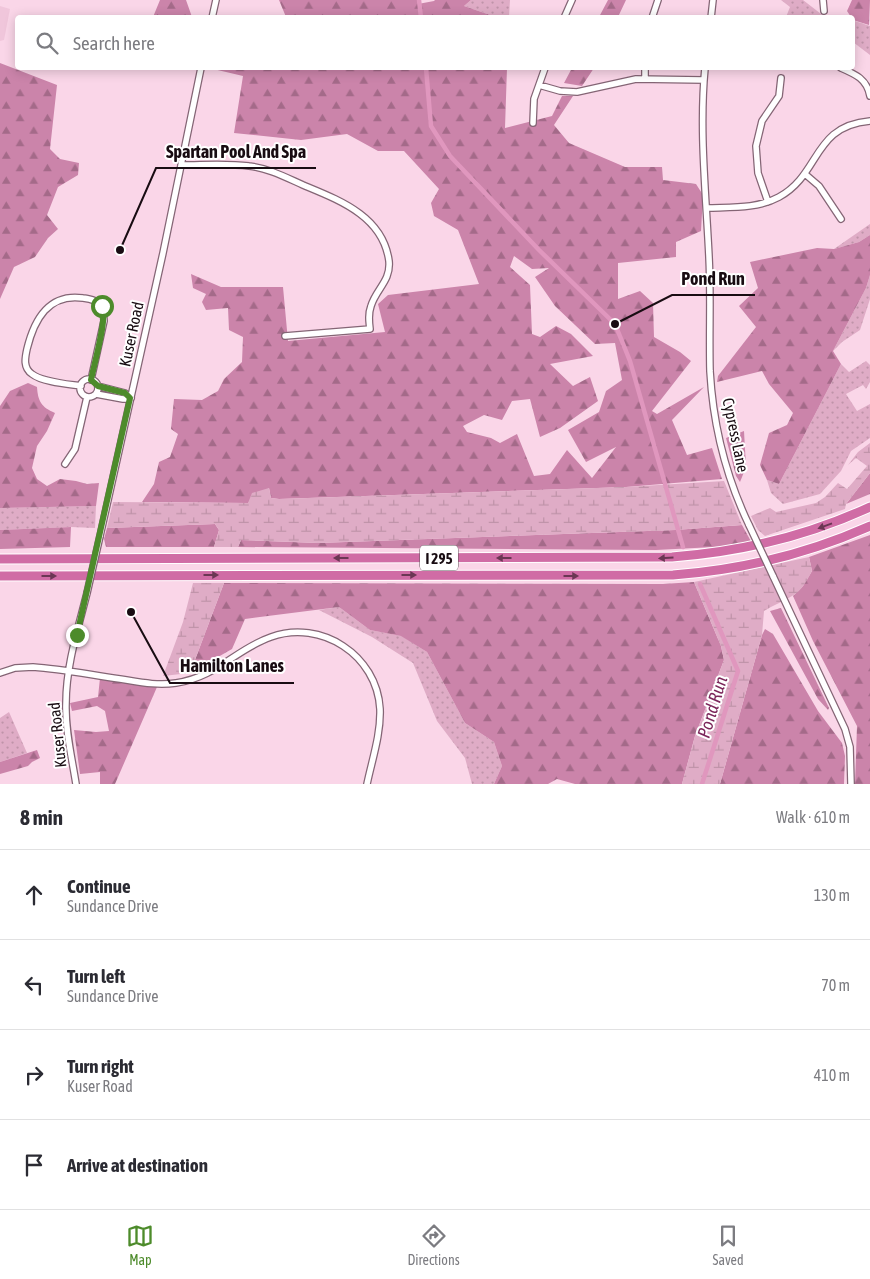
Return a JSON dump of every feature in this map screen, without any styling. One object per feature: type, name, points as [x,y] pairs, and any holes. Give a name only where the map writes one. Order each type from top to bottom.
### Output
[{"type":"highway","name":"I 295","points":[[0,559],[672,557],[716,553],[768,543],[811,531],[870,507]]},
{"type":"highway","name":"I 295","points":[[0,576],[673,575],[728,569],[791,555],[826,544],[870,526]]},
{"type":"street","points":[[213,15],[216,0]]},
{"type":"street","points":[[565,15],[572,0]]},
{"type":"street","points":[[653,15],[658,0]]},
{"type":"street","points":[[711,15],[713,0]]},
{"type":"street","points":[[823,0],[824,11]]},
{"type":"street","name":"Kuser Road","points":[[76,784],[66,714],[69,671],[201,70]]},
{"type":"street","points":[[533,122],[533,107],[543,70]]},
{"type":"street","points":[[645,70],[645,79]]},
{"type":"street","name":"Cypress Lane","points":[[705,70],[702,110],[710,280],[710,370],[715,414],[728,470],[749,524],[845,729],[850,747],[851,784]]},
{"type":"street","points":[[845,70],[863,80],[870,96]]},
{"type":"street","points":[[768,202],[758,173],[756,146],[762,121],[779,96],[781,78]]},
{"type":"street","points":[[539,85],[560,91],[577,92],[623,81],[645,79],[704,80]]},
{"type":"street","points":[[707,208],[752,206],[768,202],[787,192],[805,174],[825,142],[835,132],[853,123],[870,121]]},
{"type":"street","points":[[181,165],[238,165],[269,170],[349,206],[364,216],[380,236],[388,259],[388,272],[384,284],[371,305],[370,329],[285,336]]},
{"type":"street","points":[[805,174],[819,186],[841,219]]},
{"type":"street","points":[[81,386],[38,377],[30,373],[26,368],[26,356],[34,326],[44,311],[54,303],[69,298],[82,298],[94,300],[103,308],[104,321],[91,380]]},
{"type":"street","points":[[91,380],[98,386],[125,393],[130,398]]},
{"type":"street","points":[[91,380],[85,381],[81,386],[81,392],[87,397],[92,397],[96,394],[123,399],[130,398]]},
{"type":"street","points":[[96,394],[98,386]]},
{"type":"street","points":[[65,464],[75,449],[87,397]]},
{"type":"street","points":[[0,673],[15,668],[33,667],[153,685],[175,684],[203,676],[260,641],[279,634],[304,632],[328,637],[343,645],[358,657],[369,672],[376,689],[380,707],[380,724],[367,784]]},
{"type":"shaded area","points":[[0,6],[10,9],[4,40],[0,41]]},
{"type":"green space","points":[[160,0],[186,0],[191,15],[154,15]]},
{"type":"green space","points":[[279,0],[417,0],[418,4],[435,0],[471,0],[464,6],[490,15],[285,15]]},
{"type":"green space","points":[[471,0],[510,0],[509,15],[490,15],[464,6]]},
{"type":"green space","points":[[608,0],[626,0],[619,15],[600,15]]},
{"type":"green space","points":[[781,0],[803,0],[822,15],[787,15],[790,7]]},
{"type":"green space","points":[[852,0],[870,0],[869,25],[855,21],[855,15],[850,15],[847,11]]},
{"type":"green space","points":[[855,21],[870,26],[870,55],[855,44]]},
{"type":"green space","points":[[0,63],[57,85],[50,149],[60,159],[79,163],[78,175],[58,187],[47,215],[58,229],[48,238],[35,257],[14,267],[0,299]]},
{"type":"green space","points":[[218,70],[507,70],[505,128],[552,116],[562,96],[573,96],[554,125],[569,143],[625,167],[662,167],[663,180],[696,184],[703,195],[701,231],[676,242],[676,257],[618,263],[618,299],[640,291],[653,303],[654,337],[680,352],[691,361],[652,411],[657,414],[704,387],[672,420],[687,455],[712,448],[722,479],[626,487],[279,499],[271,498],[269,488],[248,503],[142,502],[154,484],[159,462],[170,457],[178,434],[171,429],[174,399],[202,400],[218,391],[224,379],[242,362],[243,337],[229,330],[228,308],[206,310],[202,302],[206,294],[193,288],[191,274],[221,287],[283,287],[288,341],[385,332],[378,304],[388,295],[479,284],[458,230],[434,216],[431,203],[439,189],[404,151],[378,151],[347,134],[301,140],[234,133],[243,76]],"holes":[[[514,256],[532,269],[549,268],[535,277],[555,306],[595,344],[615,343],[622,380],[606,391],[599,412],[568,430],[586,462],[616,447],[592,478],[567,450],[550,474],[534,476],[517,434],[500,443],[491,438],[467,432],[463,426],[484,415],[502,420],[512,401],[530,399],[540,437],[560,428],[598,401],[590,377],[573,386],[550,364],[593,356],[571,334],[556,326],[540,337],[532,334],[530,285],[510,267]]]},
{"type":"green space","points":[[571,70],[593,70],[582,86],[564,83]]},
{"type":"green space","points":[[870,224],[870,235],[859,242],[834,249]]},
{"type":"green space","points":[[870,235],[870,275],[866,288],[833,351],[841,364],[779,484],[767,480],[760,465],[769,433],[787,425],[793,413],[769,384],[762,371],[717,382],[718,376],[756,327],[739,306],[758,288],[750,262],[817,248],[834,249],[859,242]]},
{"type":"green space","points":[[870,275],[870,299],[860,330],[842,342],[833,351],[866,288]]},
{"type":"green space","points":[[866,361],[870,365],[870,382],[866,389],[863,385],[846,394],[857,411],[870,404],[870,438],[851,451],[841,471],[820,494],[783,504],[771,493],[767,480],[779,484],[841,364],[849,372]]},
{"type":"green space","points":[[28,383],[37,387],[41,403],[55,413],[47,431],[37,446],[32,468],[37,479],[47,486],[60,479],[87,484],[99,483],[96,506],[0,508],[0,406],[10,391]]},
{"type":"green space","points":[[744,431],[746,467],[740,482],[736,476],[726,438]]},
{"type":"green space","points":[[870,443],[870,473],[846,504],[845,509],[765,536],[758,530],[751,516],[770,508],[776,512],[816,503],[825,497],[838,483],[847,489],[867,466],[856,458],[848,465],[858,452]]},
{"type":"green space","points":[[870,473],[870,494],[846,504]]},
{"type":"green space","points":[[724,481],[742,525],[675,530],[318,543],[241,540],[238,547],[214,547],[219,530],[215,524],[107,528],[113,502],[248,503],[252,493],[269,488],[271,498],[279,499],[626,487]]},
{"type":"green space","points":[[96,506],[95,528],[71,527],[0,530],[0,508]]},
{"type":"green space","points":[[215,524],[219,530],[214,547],[106,547],[104,539],[107,528]]},
{"type":"green space","points":[[742,525],[753,545],[656,550],[238,547],[241,540],[318,543],[675,530]]},
{"type":"green space","points":[[71,527],[70,547],[0,549],[0,530]]},
{"type":"green space","points":[[870,535],[870,784],[855,784],[857,726],[813,641],[793,596],[803,586],[812,571],[809,557]]},
{"type":"green space","points":[[809,557],[812,571],[796,594],[764,611],[762,635],[720,784],[682,784],[695,736],[724,660],[721,646],[694,582]]},
{"type":"green space","points":[[694,582],[721,646],[724,660],[695,736],[682,784],[575,784],[557,779],[548,784],[494,784],[502,766],[494,742],[465,723],[427,652],[401,636],[370,630],[339,607],[245,619],[232,649],[190,673],[224,583],[663,584]]},
{"type":"green space","points":[[193,583],[224,583],[190,673],[163,676],[183,622]]},
{"type":"green space","points":[[339,607],[370,630],[402,636],[427,652],[465,723],[494,742],[502,766],[494,784],[472,784],[465,758],[437,721],[413,663],[372,637],[319,610]]},
{"type":"green space","points":[[781,608],[829,708],[828,710],[818,699],[770,611]]},
{"type":"green space","points":[[765,629],[773,634],[818,711],[842,743],[845,756],[844,784],[720,784]]},
{"type":"green space","points":[[100,678],[157,687],[115,784],[100,784],[100,772],[80,774],[74,730],[109,731],[105,711],[97,706],[72,711],[70,703],[98,697]]},
{"type":"green space","points":[[9,712],[27,753],[0,762],[0,718]]},
{"type":"green space","points":[[37,750],[40,758],[28,766],[0,774],[0,762]]},
{"type":"waterway","name":"Pond Run","points":[[419,0],[421,15]]},
{"type":"waterway","name":"Pond Run","points":[[426,70],[431,126],[450,156],[539,250],[615,324],[630,361],[683,547]]},
{"type":"waterway","name":"Pond Run","points":[[700,584],[738,671],[702,784]]},
{"type":"place","name":"Spartan Pool And Spa","points":[[120,250]]},
{"type":"place","name":"Pond Run","points":[[615,324]]},
{"type":"place","name":"Hamilton Lanes","points":[[131,612]]},
{"type":"route","points":[[77,635],[130,398],[125,393],[98,386],[91,380],[104,321],[102,306]]}]
